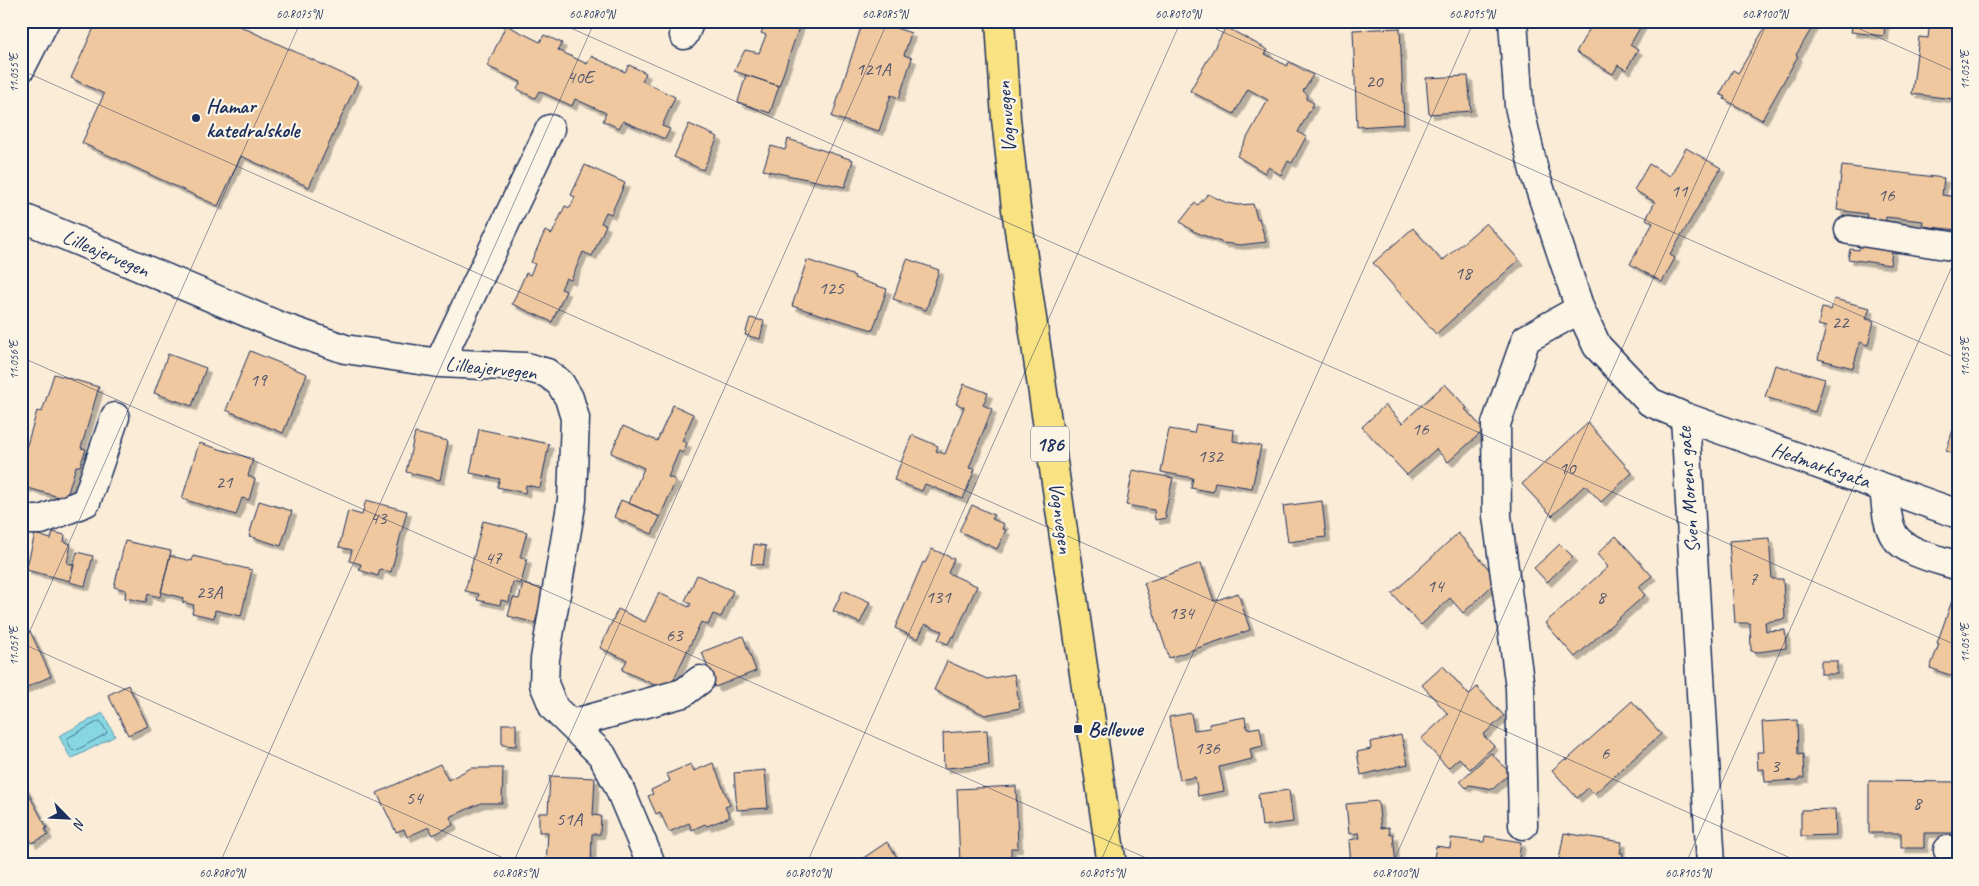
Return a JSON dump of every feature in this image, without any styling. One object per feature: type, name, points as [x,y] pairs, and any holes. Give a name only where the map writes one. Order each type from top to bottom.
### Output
[{"type":"main road","name":"Vognvegen","points":[[1000,21],[1006,119],[1016,209],[1112,865]]},
{"type":"street","points":[[21,68],[45,21]]},
{"type":"street","name":"Sven Morens gate","points":[[1513,21],[1519,106],[1534,172],[1580,309],[1597,346],[1650,402],[1685,417],[1710,865]]},
{"type":"street","points":[[439,363],[550,129]]},
{"type":"street","name":"Lilleajervegen","points":[[21,217],[279,326],[345,350],[439,363],[526,367],[546,373],[560,384],[569,398],[575,418],[572,500],[545,659],[544,684],[554,708],[602,754],[618,784],[648,860]]},
{"type":"street","points":[[1849,230],[1958,247]]},
{"type":"street","points":[[1522,825],[1520,688],[1498,516],[1496,424],[1526,340],[1580,309]]},
{"type":"street","points":[[21,520],[41,520],[86,502],[115,417]]},
{"type":"street","name":"Hedmarksgata","points":[[1685,417],[1958,514]]},
{"type":"street","points":[[1884,488],[1888,519],[1894,536],[1906,548],[1958,566]]},
{"type":"street","points":[[571,724],[683,693],[700,680]]},
{"type":"water","points":[[103,713],[115,736],[71,759],[59,736]]},
{"type":"building","points":[[97,21],[229,21],[358,81],[309,187],[241,156],[218,206],[82,143],[104,94],[71,78]]},
{"type":"building","points":[[767,21],[801,21],[779,86],[734,71],[745,50],[759,53],[766,35],[761,33]]},
{"type":"building","points":[[863,21],[875,21],[911,33],[904,55],[912,58],[899,98],[891,95],[879,131],[832,117]]},
{"type":"building","points":[[1594,21],[1644,21],[1630,45],[1638,50],[1626,70],[1618,65],[1613,74],[1576,52]]},
{"type":"building","points":[[1769,21],[1804,21],[1813,26],[1762,120],[1724,99],[1725,97],[1720,94],[1733,70],[1738,73]]},
{"type":"building","points":[[1853,21],[1885,21],[1884,36],[1851,32]]},
{"type":"building","points":[[1930,21],[1958,24],[1958,68],[1954,99],[1912,94],[1919,37],[1928,38]]},
{"type":"building","points":[[506,25],[540,42],[544,35],[562,43],[558,50],[587,64],[591,56],[625,72],[629,65],[646,73],[642,81],[675,97],[662,126],[670,129],[665,139],[623,121],[619,128],[603,121],[606,113],[575,99],[572,106],[539,91],[535,98],[517,89],[521,82],[487,66]]},
{"type":"building","points":[[1226,27],[1268,50],[1265,54],[1287,66],[1289,62],[1313,75],[1303,91],[1308,95],[1306,99],[1314,103],[1298,132],[1306,137],[1292,163],[1288,161],[1281,175],[1268,167],[1265,173],[1237,156],[1268,100],[1248,89],[1234,114],[1190,91]]},
{"type":"building","points":[[1400,28],[1404,124],[1357,127],[1353,30]]},
{"type":"building","points":[[746,75],[779,86],[770,113],[738,102]]},
{"type":"building","points":[[1468,76],[1471,111],[1429,114],[1426,78]]},
{"type":"building","points":[[689,124],[718,137],[703,170],[674,157]]},
{"type":"building","points":[[788,139],[853,160],[845,187],[763,170],[771,146],[785,150]]},
{"type":"building","points":[[1686,148],[1721,168],[1670,255],[1675,258],[1662,282],[1630,264],[1653,223],[1646,219],[1655,202],[1634,190],[1649,164],[1670,176]]},
{"type":"building","points":[[585,165],[625,183],[611,214],[606,212],[601,223],[606,225],[592,256],[583,252],[571,280],[566,278],[561,289],[566,291],[552,322],[512,304],[526,273],[530,275],[535,264],[531,262],[545,231],[552,234],[565,206],[570,208],[575,197],[571,195]]},
{"type":"building","points":[[1842,166],[1944,178],[1942,195],[1958,197],[1958,230],[1922,226],[1923,221],[1886,217],[1885,223],[1866,221],[1867,214],[1837,210]]},
{"type":"building","points":[[1208,194],[1227,203],[1238,205],[1253,204],[1266,242],[1240,245],[1223,243],[1193,231],[1180,222],[1195,203],[1198,205]]},
{"type":"building","points":[[1486,223],[1519,260],[1436,334],[1373,263],[1413,228],[1442,261]]},
{"type":"building","points":[[1861,240],[1893,244],[1890,265],[1848,259],[1850,249],[1859,250]]},
{"type":"building","points":[[907,259],[939,270],[926,310],[893,299]]},
{"type":"building","points":[[807,260],[887,289],[873,330],[792,306]]},
{"type":"building","points":[[1834,299],[1870,308],[1866,319],[1874,321],[1868,345],[1860,342],[1853,368],[1818,359],[1826,327],[1818,325],[1822,308],[1831,310]]},
{"type":"building","points":[[750,318],[764,321],[760,339],[745,335]]},
{"type":"building","points":[[250,351],[307,374],[283,433],[226,410]]},
{"type":"building","points":[[168,354],[206,368],[192,406],[154,393]]},
{"type":"building","points":[[1775,365],[1825,379],[1815,412],[1765,397]]},
{"type":"building","points":[[54,374],[99,387],[81,448],[86,449],[80,466],[76,466],[66,499],[21,486],[21,465],[37,411],[42,412]]},
{"type":"building","points":[[964,384],[988,393],[983,405],[992,409],[969,468],[975,469],[963,499],[925,484],[922,491],[894,480],[912,435],[938,446],[936,451],[945,454],[964,407],[956,404]]},
{"type":"building","points":[[1445,384],[1484,430],[1448,462],[1436,449],[1407,475],[1362,427],[1385,405],[1402,423]]},
{"type":"building","points":[[673,405],[693,414],[693,416],[682,441],[687,443],[683,453],[679,451],[668,477],[676,480],[660,517],[629,503],[644,468],[611,453],[623,426],[657,441]]},
{"type":"building","points":[[1588,423],[1632,473],[1601,502],[1585,485],[1552,516],[1522,484]]},
{"type":"building","points":[[1196,424],[1234,430],[1233,441],[1261,446],[1252,488],[1215,482],[1213,492],[1191,488],[1193,478],[1161,472],[1169,429],[1194,433]]},
{"type":"building","points":[[1955,424],[1958,425],[1958,455],[1946,451]]},
{"type":"building","points":[[479,429],[549,444],[540,488],[526,485],[525,493],[497,487],[500,479],[470,473]]},
{"type":"building","points":[[415,433],[448,441],[440,480],[406,472]]},
{"type":"building","points":[[199,443],[253,459],[248,476],[255,479],[249,500],[242,498],[236,515],[182,499]]},
{"type":"building","points":[[1133,470],[1173,478],[1165,513],[1166,518],[1155,520],[1154,510],[1126,505]]},
{"type":"building","points":[[366,500],[407,511],[391,572],[380,569],[378,576],[359,570],[361,564],[349,561],[352,550],[339,547],[348,511],[362,515]]},
{"type":"building","points":[[621,500],[660,517],[652,534],[614,517]]},
{"type":"building","points":[[259,501],[292,511],[281,546],[249,536]]},
{"type":"building","points":[[1322,501],[1326,537],[1288,542],[1283,506]]},
{"type":"building","points":[[972,505],[994,515],[992,519],[1004,524],[1002,529],[1006,530],[997,549],[959,531]]},
{"type":"building","points":[[483,521],[527,532],[520,557],[527,559],[521,584],[513,582],[509,602],[501,600],[500,605],[477,600],[479,594],[465,591]]},
{"type":"building","points":[[53,532],[65,535],[64,542],[71,544],[67,563],[74,565],[70,581],[26,570],[35,534],[51,539]]},
{"type":"building","points":[[1458,533],[1498,580],[1463,613],[1450,598],[1421,625],[1392,594]]},
{"type":"building","points":[[1616,536],[1652,576],[1638,587],[1645,595],[1575,657],[1545,623],[1608,567],[1597,554]]},
{"type":"building","points":[[1769,538],[1772,579],[1783,579],[1785,619],[1765,622],[1766,631],[1785,630],[1786,648],[1759,652],[1751,651],[1750,623],[1735,623],[1729,541]]},
{"type":"building","points":[[125,541],[171,551],[160,597],[148,594],[146,602],[125,598],[126,590],[114,587]]},
{"type":"building","points":[[754,544],[766,546],[763,565],[751,564]]},
{"type":"building","points":[[1560,544],[1573,557],[1547,582],[1534,568]]},
{"type":"building","points":[[932,549],[954,559],[948,573],[977,586],[954,637],[952,636],[948,644],[938,640],[942,631],[925,624],[918,639],[895,628],[923,562],[925,563]]},
{"type":"building","points":[[77,552],[93,556],[85,586],[69,582]]},
{"type":"building","points":[[170,556],[192,561],[193,556],[252,570],[241,616],[215,610],[214,618],[192,613],[194,605],[182,602],[183,598],[161,592]]},
{"type":"building","points":[[1201,563],[1214,601],[1238,593],[1250,630],[1169,658],[1144,583]]},
{"type":"building","points":[[697,575],[733,591],[721,617],[713,614],[708,625],[701,622],[668,691],[622,670],[627,660],[600,648],[618,609],[645,622],[659,593],[689,607],[691,604],[685,601]]},
{"type":"building","points":[[523,584],[544,589],[535,623],[508,616],[513,598],[519,599]]},
{"type":"building","points":[[1958,584],[1958,678],[1930,668]]},
{"type":"building","points":[[843,590],[870,602],[860,623],[833,611]]},
{"type":"building","points":[[30,631],[51,676],[21,690],[21,635]]},
{"type":"building","points":[[743,636],[756,671],[715,687],[702,652]]},
{"type":"building","points":[[947,661],[987,679],[1014,674],[1020,708],[985,715],[934,690]]},
{"type":"building","points":[[1821,661],[1837,661],[1837,674],[1821,674]]},
{"type":"building","points":[[1443,666],[1469,695],[1477,687],[1504,716],[1483,735],[1494,746],[1470,769],[1459,758],[1448,768],[1421,739],[1448,714],[1422,685]]},
{"type":"building","points":[[128,685],[148,726],[128,735],[108,695]]},
{"type":"building","points":[[1632,701],[1661,734],[1594,794],[1588,788],[1577,798],[1552,770],[1566,758],[1567,760]]},
{"type":"building","points":[[1191,713],[1194,730],[1210,728],[1209,724],[1245,717],[1247,729],[1260,727],[1263,746],[1250,749],[1252,759],[1219,767],[1224,791],[1198,796],[1195,777],[1180,780],[1169,717]]},
{"type":"building","points":[[1797,720],[1798,755],[1803,754],[1804,778],[1765,782],[1764,769],[1758,770],[1757,752],[1764,752],[1762,722]]},
{"type":"building","points":[[502,724],[516,724],[516,746],[502,745]]},
{"type":"building","points":[[987,730],[989,765],[944,768],[943,733]]},
{"type":"building","points":[[1401,735],[1408,764],[1361,775],[1357,752],[1371,749],[1370,742]]},
{"type":"building","points":[[1491,753],[1510,773],[1493,789],[1469,785],[1466,788],[1460,781]]},
{"type":"building","points":[[713,763],[730,805],[725,807],[730,817],[692,830],[689,823],[669,832],[660,812],[656,814],[648,796],[653,794],[651,790],[670,781],[667,774],[691,764],[694,771]]},
{"type":"building","points":[[440,764],[448,780],[471,768],[503,768],[502,803],[481,803],[450,817],[453,825],[433,835],[429,827],[407,837],[404,829],[396,832],[377,793]]},
{"type":"building","points":[[765,770],[768,808],[737,810],[734,773]]},
{"type":"building","points":[[550,776],[595,778],[593,815],[601,816],[600,834],[592,834],[591,865],[546,865],[548,832],[539,832],[539,813],[548,813]]},
{"type":"building","points":[[21,780],[47,828],[45,829],[48,835],[32,843],[29,837],[21,842]]},
{"type":"building","points":[[1869,781],[1958,782],[1958,833],[1924,833],[1924,848],[1901,848],[1901,833],[1869,833]]},
{"type":"building","points":[[1016,786],[1018,848],[1011,848],[1011,865],[960,865],[957,789]]},
{"type":"building","points":[[1289,790],[1293,822],[1262,826],[1258,794]]},
{"type":"building","points":[[1378,801],[1381,828],[1389,827],[1390,835],[1393,834],[1396,865],[1351,865],[1349,840],[1360,838],[1359,833],[1349,834],[1346,804]]},
{"type":"building","points":[[1835,809],[1836,835],[1801,836],[1801,810]]},
{"type":"building","points":[[1564,833],[1622,842],[1620,853],[1623,853],[1621,865],[1558,865]]},
{"type":"building","points":[[1485,836],[1521,842],[1518,865],[1433,865],[1436,846],[1450,848],[1451,838],[1484,842]]},
{"type":"building","points":[[887,842],[902,865],[853,865]]},
{"type":"place","name":"Hamar katedralskole","points":[[196,118]]},
{"type":"place","name":"Bellevue","points":[[1078,729]]}]
